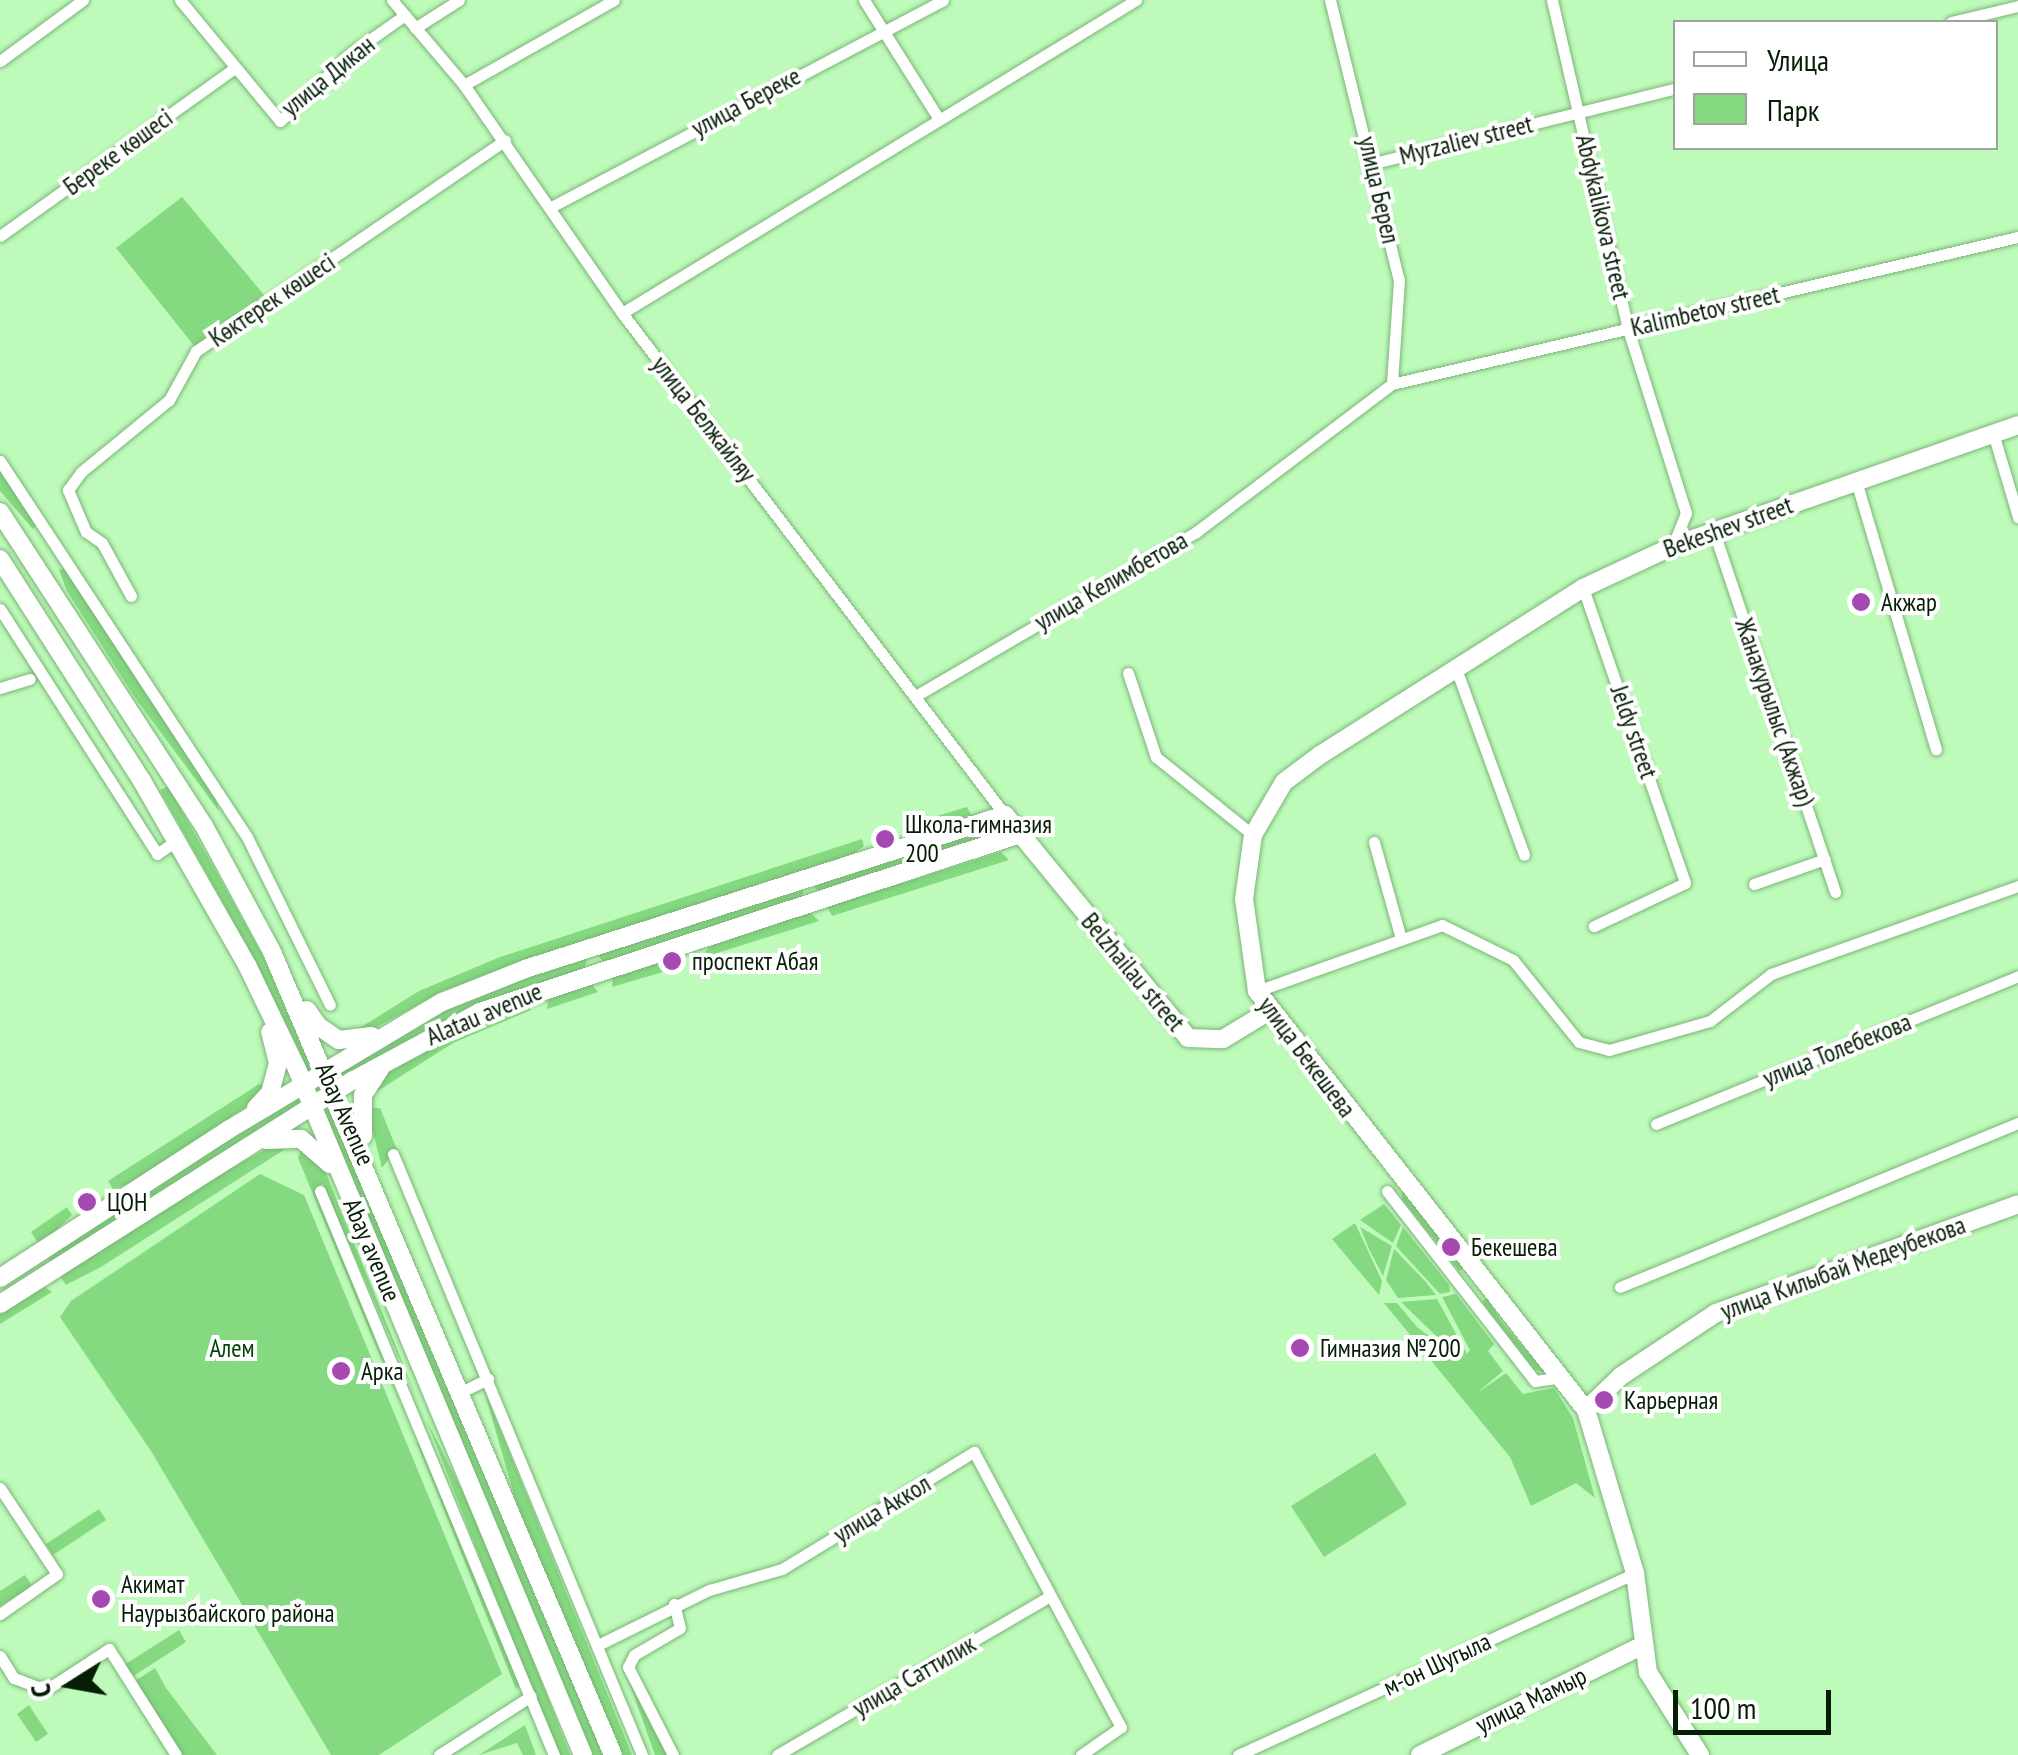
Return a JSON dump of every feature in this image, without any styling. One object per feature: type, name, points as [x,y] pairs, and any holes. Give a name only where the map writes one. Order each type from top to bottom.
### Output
[{"type":"main road","name":"Bekeshev street","points":[[1456,666],[1583,588],[1674,546],[2018,425]]},
{"type":"main road","name":"Abay Avenue","points":[[0,512],[165,766],[272,952],[372,1176],[613,1755]]},
{"type":"main road","name":"Abay avenue","points":[[0,558],[142,781],[247,964],[312,1106],[582,1755]]},
{"type":"main road","name":"улица Бекешева","points":[[1456,666],[1284,782],[1252,835],[1244,916],[1257,991],[1586,1410]]},
{"type":"main road","points":[[142,781],[165,766]]},
{"type":"main road","name":"улица Белжайляу","points":[[1005,815],[1020,834]]},
{"type":"main road","name":"Alatau avenue","points":[[0,1278],[228,1130],[396,1026],[442,1002],[588,948],[1005,815]]},
{"type":"main road","name":"Alatau avenue","points":[[0,1304],[409,1047],[498,1004],[1020,834]]},
{"type":"main road","name":"Belzhailau street","points":[[1020,834],[1188,1038],[1223,1039],[1272,1010]]},
{"type":"main road","points":[[804,879],[814,899]]},
{"type":"main road","points":[[588,948],[599,970]]},
{"type":"main road","points":[[272,952],[329,1035],[352,1041],[396,1026]]},
{"type":"main road","points":[[228,1130],[270,1093],[278,1063],[247,964]]},
{"type":"main road","points":[[372,1176],[361,1128],[363,1095],[378,1070],[409,1047]]},
{"type":"main road","points":[[238,1152],[273,1137],[301,1140],[326,1157],[346,1187]]},
{"type":"main road","name":"улица Килыбай Медеубекова","points":[[1586,1410],[1621,1376],[1716,1313],[2018,1204]]},
{"type":"main road","points":[[1586,1410],[1636,1573],[1642,1646],[1657,1693],[1700,1755]]},
{"type":"main road","name":"улица Мамыр","points":[[1420,1755],[1642,1646]]},
{"type":"street","points":[[0,61],[82,0]]},
{"type":"street","name":"улица Дикан","points":[[180,0],[280,121],[351,53],[405,16]]},
{"type":"street","name":"улица Белжайляу","points":[[392,0],[464,85],[622,314],[918,694],[1005,815]]},
{"type":"street","points":[[415,28],[459,0]]},
{"type":"street","points":[[464,85],[614,0]]},
{"type":"street","points":[[864,0],[940,119]]},
{"type":"street","name":"улица Береке","points":[[551,206],[883,28],[943,0]]},
{"type":"street","points":[[622,314],[1136,0]]},
{"type":"street","name":"улица Берел","points":[[1330,0],[1374,164],[1399,280],[1392,384]]},
{"type":"street","name":"Abdykalikova street","points":[[1552,0],[1628,329],[1686,514],[1674,546]]},
{"type":"street","points":[[1959,20],[2018,6]]},
{"type":"street","name":"Береке көшесі","points":[[0,236],[235,68]]},
{"type":"street","name":"Myrzaliev street","points":[[1374,164],[1673,89]]},
{"type":"street","name":"Көктерек көшесі","points":[[131,596],[102,543],[86,532],[68,490],[91,462],[169,400],[196,352],[505,140]]},
{"type":"street","name":"Kalimbetov street","points":[[1392,384],[2018,237]]},
{"type":"street","name":"улица Келимбетова","points":[[918,694],[1196,532],[1392,384]]},
{"type":"street","points":[[1992,432],[2018,517]]},
{"type":"street","points":[[0,461],[247,838],[330,1004]]},
{"type":"street","points":[[1856,480],[1936,749]]},
{"type":"street","name":"Жанакурылыс (Акжар)","points":[[1714,532],[1835,892]]},
{"type":"street","name":"Jeldy street","points":[[1583,588],[1684,876],[1680,888],[1594,926]]},
{"type":"street","points":[[0,609],[157,854],[177,840]]},
{"type":"street","points":[[1456,666],[1524,855]]},
{"type":"street","points":[[1128,673],[1156,756],[1252,835]]},
{"type":"street","points":[[0,688],[30,678]]},
{"type":"street","points":[[1374,842],[1400,935]]},
{"type":"street","points":[[1754,884],[1825,859]]},
{"type":"street","points":[[1257,991],[1400,935],[1442,925],[1488,944],[1513,960],[1579,1042],[1596,1050],[1639,1046],[1710,1022],[1771,974],[2018,886]]},
{"type":"street","name":"улица Толебекова","points":[[1656,1124],[2018,976]]},
{"type":"street","points":[[1620,1287],[2018,1122]]},
{"type":"street","points":[[394,1154],[642,1755]]},
{"type":"street","points":[[320,1191],[554,1755]]},
{"type":"street","points":[[1386,1191],[1535,1381],[1562,1377]]},
{"type":"street","points":[[463,1391],[488,1379]]},
{"type":"street","points":[[414,1414],[437,1403]]},
{"type":"street","name":"улица Аккол","points":[[598,1645],[674,1604],[782,1569],[968,1454],[980,1457],[1050,1596]]},
{"type":"street","points":[[0,1488],[57,1574],[0,1614]]},
{"type":"street","name":"м-он Шугыла","points":[[1238,1755],[1636,1573]]},
{"type":"street","points":[[1050,1596],[1119,1733],[1104,1749],[1081,1755]]},
{"type":"street","name":"улица Саттилик","points":[[777,1755],[1050,1596]]},
{"type":"street","points":[[673,1755],[628,1667],[634,1655],[676,1632],[681,1621],[674,1604]]},
{"type":"street","points":[[0,1656],[14,1678],[37,1687],[52,1686],[108,1649],[176,1755]]},
{"type":"street","points":[[438,1755],[531,1696]]},
{"type":"green space","points":[[182,197],[270,302],[195,347],[116,248]]},
{"type":"green space","points":[[0,468],[37,525],[33,529],[0,491]]},
{"type":"green space","points":[[65,568],[215,796],[219,811],[136,699],[67,591],[59,570]]},
{"type":"green space","points":[[168,786],[263,956],[314,1072],[307,1072],[255,960],[160,790]]},
{"type":"green space","points":[[967,807],[972,817],[936,829],[913,831],[910,824]]},
{"type":"green space","points":[[988,827],[996,837],[819,892],[813,885]]},
{"type":"green space","points":[[862,839],[864,846],[855,853],[443,991],[373,1029],[350,1034],[419,991],[500,957]]},
{"type":"green space","points":[[1001,852],[1009,860],[832,916],[827,907]]},
{"type":"green space","points":[[803,888],[803,897],[604,962],[596,954]]},
{"type":"green space","points":[[810,912],[819,921],[708,956],[705,952],[721,935]]},
{"type":"green space","points":[[587,958],[585,968],[427,1029],[345,1079],[338,1073],[399,1031],[472,996]]},
{"type":"green space","points":[[655,962],[663,972],[612,987],[613,975]]},
{"type":"green space","points":[[590,982],[598,992],[547,1009],[548,999]]},
{"type":"green space","points":[[526,1005],[531,1010],[453,1043],[373,1094],[379,1078],[402,1061]]},
{"type":"green space","points":[[259,1084],[267,1086],[250,1104],[137,1181],[113,1189],[108,1181]]},
{"type":"green space","points":[[296,1097],[301,1106],[53,1265],[47,1256]]},
{"type":"green space","points":[[328,1103],[542,1601],[603,1755],[593,1755],[323,1110]]},
{"type":"green space","points":[[367,1108],[380,1108],[490,1378],[394,1152],[382,1168]]},
{"type":"green space","points":[[276,1144],[293,1144],[101,1267],[66,1285],[59,1275],[174,1199]]},
{"type":"green space","points":[[303,1145],[321,1161],[418,1401],[323,1184],[316,1187],[402,1409],[298,1158]]},
{"type":"green space","name":"Алем","points":[[260,1174],[304,1195],[502,1674],[379,1755],[331,1755],[151,1451],[60,1317],[71,1301]]},
{"type":"green space","points":[[1402,1190],[1463,1268],[1459,1271],[1402,1199]]},
{"type":"green space","points":[[1384,1204],[1401,1225],[1393,1243],[1360,1220]]},
{"type":"green space","points":[[67,1207],[72,1215],[40,1246],[31,1232]]},
{"type":"green space","points":[[1355,1223],[1382,1281],[1379,1295],[1332,1239]]},
{"type":"green space","points":[[1360,1227],[1392,1246],[1383,1276],[1369,1249]]},
{"type":"green space","points":[[1403,1227],[1449,1285],[1450,1292],[1440,1294],[1396,1246]]},
{"type":"green space","points":[[1394,1249],[1436,1295],[1398,1298],[1386,1280]]},
{"type":"green space","points":[[43,1286],[52,1292],[0,1324],[0,1312]]},
{"type":"green space","points":[[1456,1294],[1494,1344],[1488,1351],[1503,1371],[1477,1393],[1506,1373],[1523,1394],[1554,1388],[1573,1418],[1595,1498],[1576,1483],[1531,1506],[1510,1457],[1384,1303],[1397,1303],[1417,1327],[1460,1359],[1401,1302],[1437,1299],[1467,1354],[1470,1350],[1442,1297]]},
{"type":"green space","points":[[1487,1298],[1545,1372],[1535,1370],[1482,1302]]},
{"type":"green space","points":[[484,1390],[632,1755],[621,1755],[521,1520]]},
{"type":"green space","points":[[426,1419],[484,1534],[570,1755],[557,1755]]},
{"type":"green space","points":[[421,1441],[520,1686],[516,1689],[417,1443]]},
{"type":"green space","points":[[1375,1453],[1407,1504],[1324,1557],[1291,1506]]},
{"type":"green space","points":[[99,1509],[106,1520],[53,1555],[46,1544]]},
{"type":"green space","points":[[25,1575],[32,1586],[0,1606],[0,1591]]},
{"type":"green space","points":[[179,1630],[186,1642],[132,1677],[124,1665]]},
{"type":"green space","points":[[622,1662],[669,1755],[655,1755]]},
{"type":"green space","points":[[155,1668],[217,1755],[183,1755],[135,1681]]},
{"type":"green space","points":[[29,1705],[48,1734],[36,1742],[17,1714]]},
{"type":"green space","points":[[525,1725],[536,1755],[523,1755],[517,1743],[479,1755]]},
{"type":"place","name":"Акжар","points":[[1861,602]]},
{"type":"place","name":"Школа-гимназия 200","points":[[885,839]]},
{"type":"place","name":"проспект Абая","points":[[672,961]]},
{"type":"place","name":"ЦОН","points":[[87,1202]]},
{"type":"place","name":"Бекешева","points":[[1451,1247]]},
{"type":"place","name":"Гимназия №200","points":[[1300,1348]]},
{"type":"place","name":"Арка","points":[[341,1371]]},
{"type":"place","name":"Карьерная","points":[[1604,1400]]},
{"type":"place","name":"Акимат Наурызбайского района","points":[[101,1599]]}]
